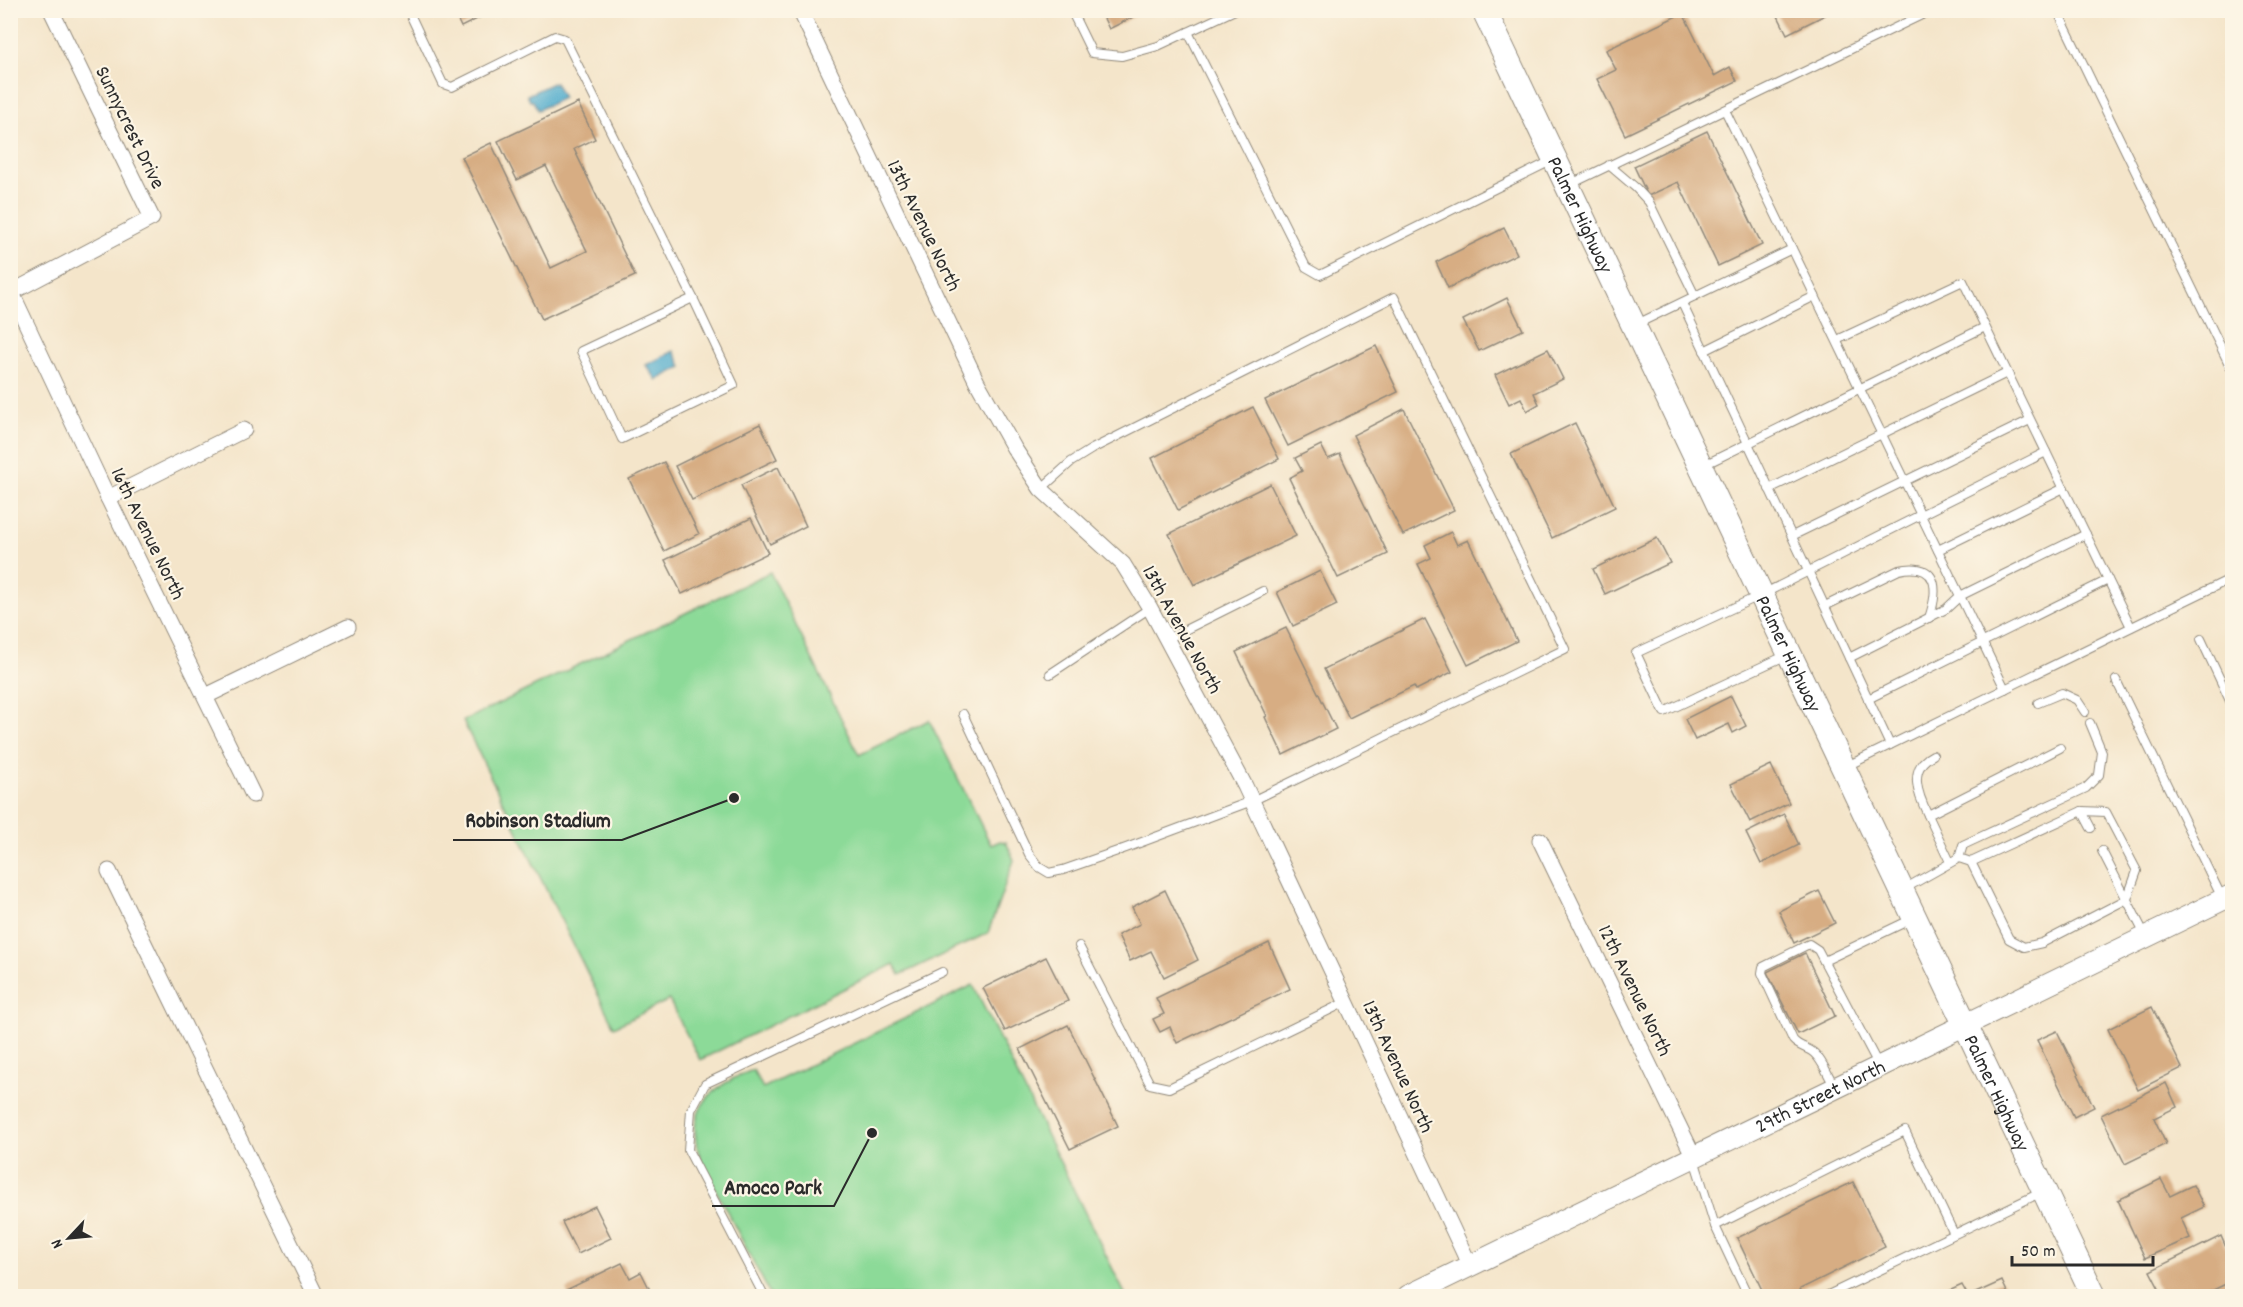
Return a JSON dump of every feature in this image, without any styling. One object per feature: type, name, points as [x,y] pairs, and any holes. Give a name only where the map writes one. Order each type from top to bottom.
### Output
[{"type":"main road","name":"Palmer Highway","points":[[1484,10],[2094,1296]]},
{"type":"street","name":"Sunnycrest Drive","points":[[11,290],[152,218],[51,10]]},
{"type":"street","name":"13th Avenue North","points":[[800,10],[977,382],[1014,448],[1041,489],[1124,564],[1167,639],[1252,801],[1470,1266]]},
{"type":"street","name":"16th Avenue North","points":[[11,290],[108,498],[253,795]]},
{"type":"street","points":[[108,498],[244,430]]},
{"type":"street","points":[[206,696],[348,627]]},
{"type":"street","name":"12th Avenue North","points":[[1540,840],[1694,1157]]},
{"type":"street","points":[[109,871],[316,1296]]},
{"type":"street","name":"29th Street North","points":[[1408,1296],[2228,897]]},
{"type":"lane","points":[[408,10],[443,84],[452,87],[555,36],[566,39],[693,298],[735,385],[622,439],[581,351],[693,298]]},
{"type":"lane","points":[[1071,10],[1092,53],[1122,56],[1158,46],[1235,10]]},
{"type":"lane","points":[[1567,186],[1932,10]]},
{"type":"lane","points":[[2056,10],[2232,370]]},
{"type":"lane","points":[[1188,32],[1306,267],[1320,275],[1555,160]]},
{"type":"lane","points":[[1725,110],[2006,689]]},
{"type":"lane","points":[[1610,165],[1649,202],[1695,296]]},
{"type":"lane","points":[[1634,326],[1792,249]]},
{"type":"lane","points":[[1837,340],[1963,281],[2131,627]]},
{"type":"lane","points":[[1704,351],[1815,296]]},
{"type":"lane","points":[[963,714],[1029,854],[1039,867],[1049,873],[1106,855],[1252,801],[1565,649],[1394,297],[1092,449],[1071,462],[1041,489]]},
{"type":"lane","points":[[1682,303],[1890,745]]},
{"type":"lane","points":[[1700,467],[1985,327]]},
{"type":"lane","points":[[1769,489],[2007,373]]},
{"type":"lane","points":[[1791,536],[2030,420]]},
{"type":"lane","points":[[1789,654],[1664,712],[1636,653],[1808,572],[2046,452]]},
{"type":"lane","points":[[1938,550],[2064,488]]},
{"type":"lane","points":[[1849,658],[1946,609],[1960,596],[2086,534]]},
{"type":"lane","points":[[1825,606],[1899,570],[1911,568],[1921,570],[1934,582],[1935,599],[1929,618]]},
{"type":"lane","points":[[1868,699],[2108,580]]},
{"type":"lane","points":[[1843,768],[2228,580],[2232,589]]},
{"type":"lane","points":[[1167,639],[1263,591]]},
{"type":"lane","points":[[1050,674],[1150,608]]},
{"type":"lane","points":[[2201,639],[2232,705]]},
{"type":"lane","points":[[2116,680],[2228,897]]},
{"type":"lane","points":[[2038,703],[2062,693],[2077,700],[2085,712]]},
{"type":"lane","points":[[1959,858],[1963,845],[2086,788],[2099,775],[2102,752],[2090,723]]},
{"type":"lane","points":[[1928,816],[2060,748]]},
{"type":"lane","points":[[1933,755],[1926,759],[1916,773],[1917,792],[1950,862]]},
{"type":"lane","points":[[1901,890],[1959,858],[1971,862],[2082,811],[2106,812],[2137,871],[2127,899],[2042,943],[2024,947],[2009,939],[1971,862]]},
{"type":"lane","points":[[2082,811],[2091,828]]},
{"type":"lane","points":[[2102,851],[2146,937]]},
{"type":"lane","points":[[1824,961],[1914,918]]},
{"type":"lane","points":[[1835,1088],[1816,1054],[1798,1046],[1793,1040],[1762,973],[1763,967],[1809,944],[1818,950],[1879,1067]]},
{"type":"lane","points":[[1079,946],[1150,1084],[1160,1087],[1169,1088],[1346,1002]]},
{"type":"lane","points":[[764,1296],[688,1150],[691,1110],[705,1084],[942,972]]},
{"type":"lane","points":[[1715,1226],[1905,1131],[1954,1234]]},
{"type":"lane","points":[[1694,1157],[1715,1226],[1748,1296]]},
{"type":"lane","points":[[1826,1296],[2043,1191]]},
{"type":"lane","points":[[2130,1296],[2138,1292],[2140,1296]]},
{"type":"green space","points":[[770,572],[859,755],[929,720],[991,845],[1000,841],[1006,842],[1014,860],[988,933],[900,975],[894,964],[700,1060],[669,1000],[614,1027],[463,721]]},
{"type":"green space","points":[[973,985],[1126,1296],[771,1296],[702,1163],[696,1143],[695,1126],[704,1102],[718,1088],[753,1070],[763,1088]]},
{"type":"water","points":[[555,82],[563,98],[538,110],[527,95]]},
{"type":"water","points":[[674,351],[682,367],[657,380],[646,365]]},
{"type":"building","points":[[453,10],[495,10],[461,27]]},
{"type":"building","points":[[1100,10],[1147,10],[1109,29]]},
{"type":"building","points":[[1775,10],[1835,10],[1787,34]]},
{"type":"building","points":[[1683,13],[1714,76],[1730,67],[1737,81],[1625,135],[1597,79],[1616,70],[1606,50]]},
{"type":"building","points":[[578,103],[595,139],[574,149],[635,276],[542,319],[462,157],[491,143],[551,268],[587,251],[546,166],[517,180],[498,141]]},
{"type":"building","points":[[1707,131],[1762,245],[1718,266],[1678,182],[1648,196],[1634,166]]},
{"type":"building","points":[[1504,228],[1517,254],[1448,288],[1436,262]]},
{"type":"building","points":[[1507,298],[1523,330],[1479,351],[1463,320]]},
{"type":"building","points":[[1376,346],[1398,392],[1288,446],[1265,400]]},
{"type":"building","points":[[1548,349],[1563,379],[1534,393],[1539,404],[1527,411],[1521,398],[1509,404],[1495,375]]},
{"type":"building","points":[[1253,407],[1279,459],[1178,510],[1152,458]]},
{"type":"building","points":[[1404,409],[1454,510],[1403,535],[1353,435]]},
{"type":"building","points":[[1575,423],[1615,507],[1552,538],[1511,454]]},
{"type":"building","points":[[760,424],[777,459],[692,500],[675,466]]},
{"type":"building","points":[[1321,445],[1328,459],[1340,454],[1388,554],[1338,578],[1289,478],[1302,471],[1295,458]]},
{"type":"building","points":[[664,462],[699,534],[664,551],[629,479]]},
{"type":"building","points":[[778,467],[806,526],[770,544],[741,485]]},
{"type":"building","points":[[1270,484],[1296,536],[1194,585],[1169,534]]},
{"type":"building","points":[[751,518],[768,553],[682,594],[665,560]]},
{"type":"building","points":[[1451,532],[1457,545],[1468,540],[1517,641],[1468,665],[1418,564],[1431,558],[1425,545]]},
{"type":"building","points":[[1657,538],[1670,563],[1605,594],[1593,569]]},
{"type":"building","points":[[1320,571],[1337,605],[1293,626],[1277,592]]},
{"type":"building","points":[[1425,619],[1452,672],[1416,690],[1414,686],[1349,718],[1324,669]]},
{"type":"building","points":[[1286,628],[1336,729],[1283,755],[1236,652]]},
{"type":"building","points":[[1731,696],[1746,726],[1733,733],[1729,724],[1695,740],[1685,719]]},
{"type":"building","points":[[1771,765],[1789,803],[1750,822],[1731,784]]},
{"type":"building","points":[[1784,814],[1799,845],[1761,864],[1746,833]]},
{"type":"building","points":[[1165,890],[1198,960],[1164,977],[1151,951],[1130,961],[1118,935],[1140,924],[1132,907]]},
{"type":"building","points":[[1819,891],[1835,923],[1794,943],[1779,911]]},
{"type":"building","points":[[1269,943],[1290,989],[1177,1043],[1170,1027],[1160,1032],[1153,1019],[1164,1014],[1156,998]]},
{"type":"building","points":[[1805,953],[1835,1016],[1798,1034],[1767,972]]},
{"type":"building","points":[[1046,957],[1068,1001],[1005,1031],[983,988]]},
{"type":"building","points":[[2152,1007],[2182,1068],[2138,1090],[2108,1029]]},
{"type":"building","points":[[1068,1025],[1118,1126],[1070,1149],[1020,1049]]},
{"type":"building","points":[[2057,1031],[2094,1107],[2074,1117],[2037,1040]]},
{"type":"building","points":[[2166,1083],[2177,1107],[2154,1118],[2166,1144],[2125,1164],[2101,1115]]},
{"type":"building","points":[[2161,1179],[2170,1196],[2193,1185],[2204,1207],[2181,1218],[2190,1238],[2145,1258],[2118,1200]]},
{"type":"building","points":[[1853,1182],[1885,1247],[1800,1289],[1803,1296],[1765,1296],[1737,1238]]},
{"type":"building","points":[[595,1206],[611,1238],[578,1254],[562,1222]]},
{"type":"building","points":[[2221,1236],[2232,1261],[2232,1281],[2201,1296],[2163,1296],[2150,1271]]},
{"type":"building","points":[[622,1263],[630,1278],[641,1272],[653,1296],[569,1296],[566,1290]]},
{"type":"building","points":[[2002,1281],[2009,1296],[1969,1296]]},
{"type":"building","points":[[1962,1285],[1968,1296],[1938,1296]]},
{"type":"place","name":"Robinson Stadium","points":[[734,798]]},
{"type":"place","name":"Amoco Park","points":[[872,1133]]}]
